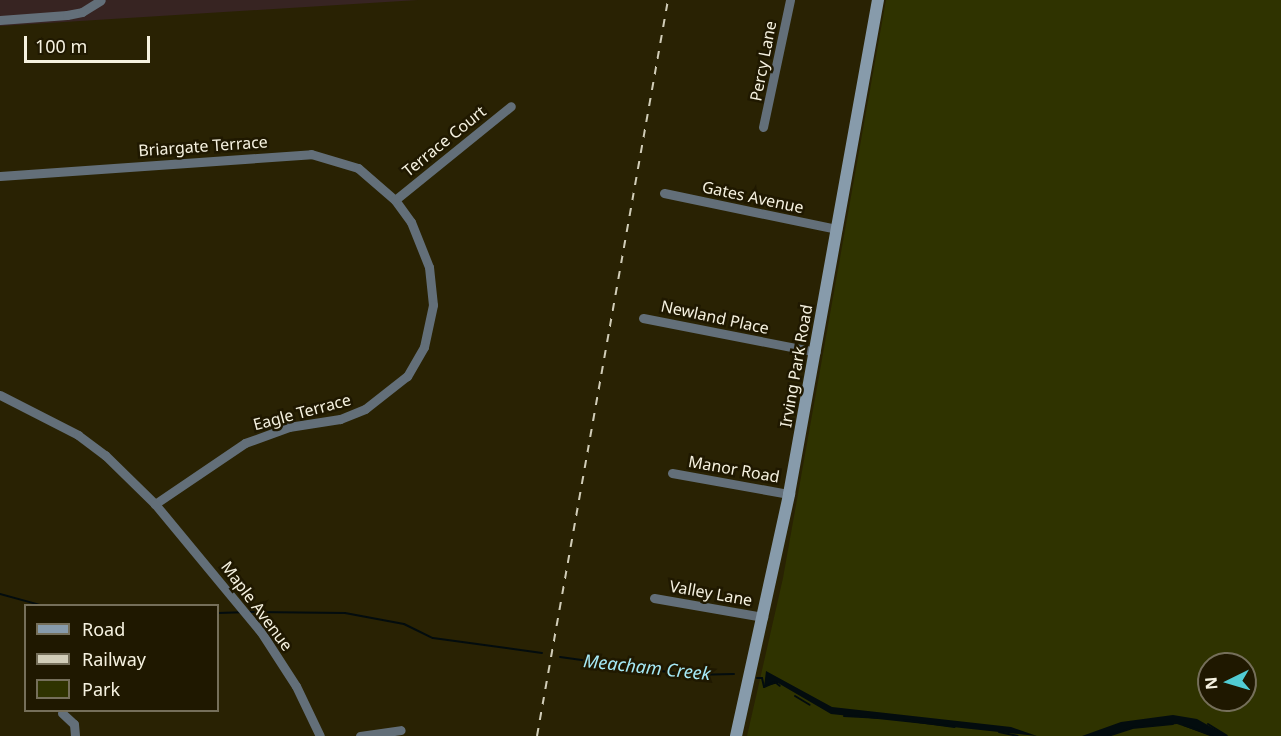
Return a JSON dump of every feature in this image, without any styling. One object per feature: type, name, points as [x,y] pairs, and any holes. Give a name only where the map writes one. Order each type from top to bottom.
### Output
[{"type":"main road","name":"Irving Park Road","points":[[736,736],[789,494],[878,0]]},
{"type":"street","points":[[0,20],[67,15],[82,12],[101,0]]},
{"type":"street","name":"Percy Lane","points":[[764,127],[790,0]]},
{"type":"street","name":"Terrace Court","points":[[395,200],[511,106]]},
{"type":"street","name":"Briargate Terrace","points":[[0,176],[311,153],[358,168],[395,200],[411,222],[427,259],[433,305],[424,347],[396,387]]},
{"type":"street","name":"Gates Avenue","points":[[664,193],[837,229]]},
{"type":"street","name":"Newland Place","points":[[643,318],[816,352]]},
{"type":"street","name":"Eagle Terrace","points":[[155,504],[245,444],[289,428],[350,416],[373,405],[396,387]]},
{"type":"street","name":"Maple Avenue","points":[[0,395],[78,435],[105,455],[155,504],[248,615],[296,686],[320,736]]},
{"type":"street","name":"Manor Road","points":[[672,473],[789,494]]},
{"type":"street","name":"Valley Lane","points":[[654,598],[763,617]]},
{"type":"street","points":[[62,713],[74,724],[75,736]]},
{"type":"street","points":[[360,736],[401,730]]},
{"type":"shaded area","points":[[0,0],[418,0],[0,26]]},
{"type":"shaded area","points":[[766,671],[832,707],[1011,727],[1037,736],[831,714],[778,683],[764,687]]},
{"type":"shaded area","points":[[1173,715],[1197,719],[1227,736],[1212,736],[1177,724],[1132,728],[1108,736],[1082,736],[1121,722]]},
{"type":"green space","points":[[886,0],[1281,0],[1281,736],[747,736],[783,578]]},
{"type":"waterway","name":"Meacham Creek","points":[[0,594],[37,604]]},
{"type":"waterway","name":"Meacham Creek","points":[[219,613],[242,612]]},
{"type":"waterway","name":"Meacham Creek","points":[[247,612],[345,613],[404,624],[433,638],[542,653]]},
{"type":"waterway","name":"Meacham Creek","points":[[560,657],[690,675],[734,674]]},
{"type":"waterway","name":"Meacham Creek","points":[[757,678],[762,678],[764,687],[775,682],[780,686]]},
{"type":"waterway","name":"Meacham Creek","points":[[795,696],[810,705]]},
{"type":"waterway","name":"Meacham Creek","points":[[844,716],[877,718]]},
{"type":"waterway","name":"Meacham Creek","points":[[904,720],[955,727]]},
{"type":"waterway","name":"Meacham Creek","points":[[1108,736],[1132,728],[1173,724]]},
{"type":"waterway","name":"Meacham Creek","points":[[1208,724],[1227,736]]},
{"type":"waterway","name":"Meacham Creek","points":[[1184,725],[1212,736]]},
{"type":"waterway","name":"Meacham Creek","points":[[999,732],[1018,736]]},
{"type":"railway","points":[[537,736],[668,0]]}]
